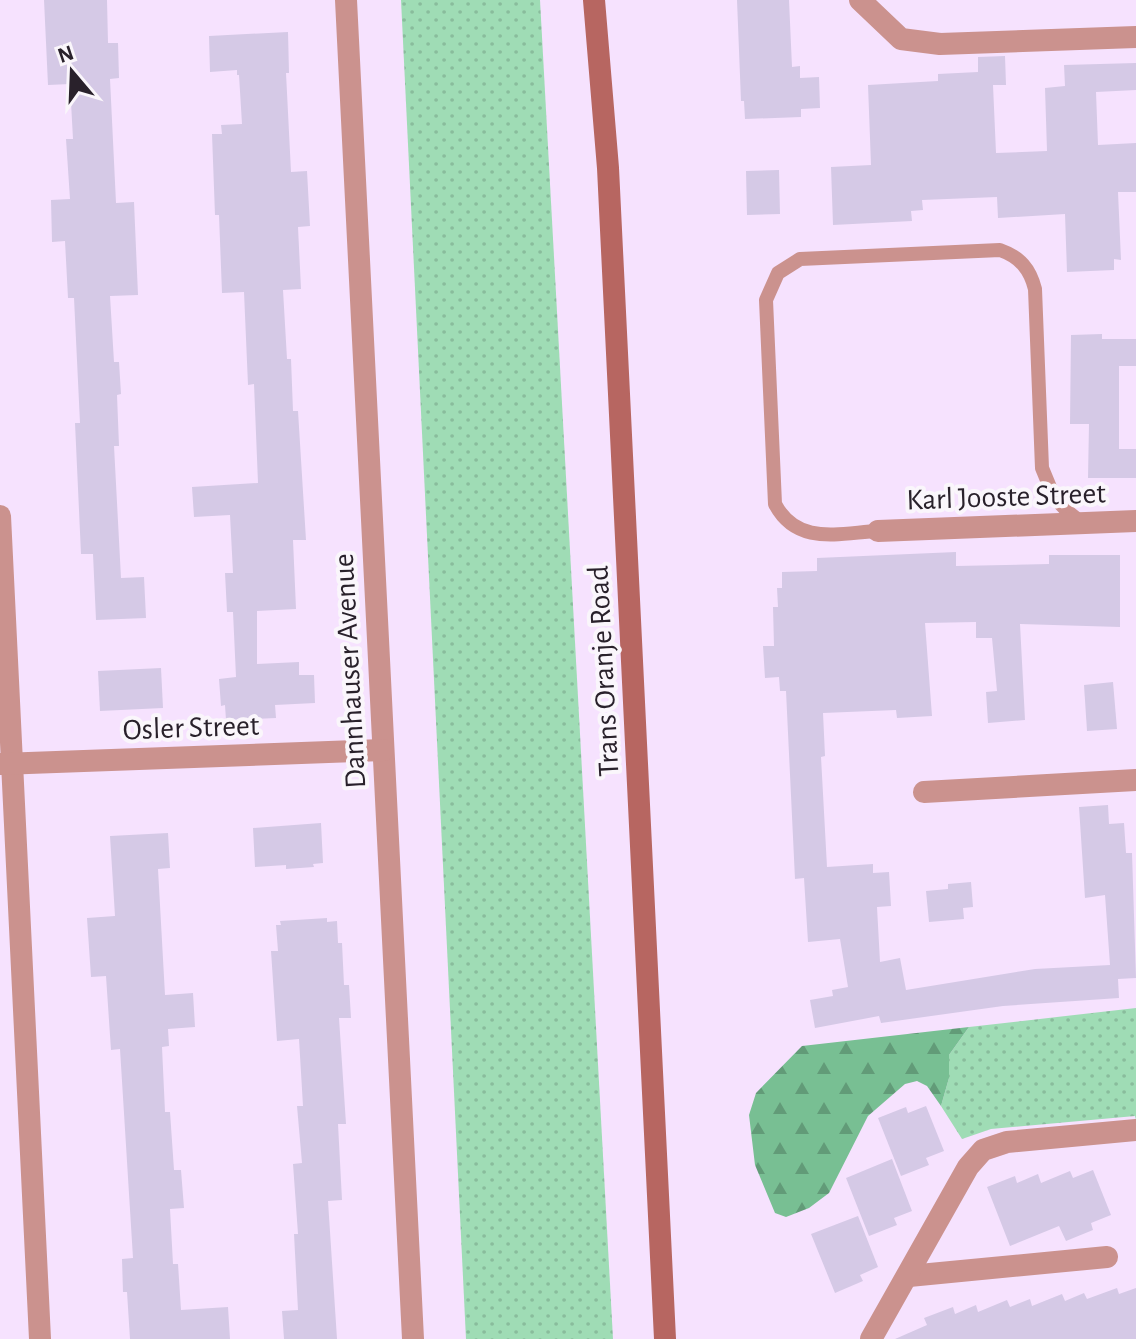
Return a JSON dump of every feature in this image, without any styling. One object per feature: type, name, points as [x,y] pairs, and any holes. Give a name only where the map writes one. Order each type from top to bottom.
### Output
[{"type":"main road","name":"Trans Oranje Road","points":[[594,0],[608,168],[665,1339]]},
{"type":"street","name":"Dannhauser Avenue","points":[[346,0],[413,1339]]},
{"type":"street","points":[[860,0],[901,39],[919,42],[940,44],[1136,37]]},
{"type":"street","points":[[0,516],[7,763],[40,1339]]},
{"type":"street","name":"Karl Jooste Street","points":[[878,531],[1136,521]]},
{"type":"street","name":"Osler Street","points":[[7,763],[383,750]]},
{"type":"street","points":[[924,792],[1136,780]]},
{"type":"street","points":[[871,1339],[968,1167],[983,1150],[1007,1142],[1136,1130]]},
{"type":"street","points":[[909,1276],[1107,1257]]},
{"type":"lane","points":[[878,531],[812,534],[790,525],[775,504],[766,300],[778,273],[800,259],[1000,250],[1018,259],[1032,277],[1035,289],[1042,468],[1054,497],[1082,523]]},
{"type":"green space","points":[[401,0],[540,0],[613,1339],[466,1339]]},
{"type":"green space","points":[[1136,1008],[1136,1120],[1135,1116],[991,1129],[962,1139],[941,1106],[949,1078],[949,1055],[969,1027]]},
{"type":"green space","points":[[969,1027],[949,1055],[949,1078],[941,1106],[927,1086],[917,1081],[905,1084],[868,1116],[829,1193],[809,1208],[786,1217],[775,1213],[755,1165],[749,1115],[756,1093],[802,1046]]},
{"type":"building","points":[[44,0],[107,0],[108,43],[118,43],[119,78],[110,79],[116,203],[134,202],[138,295],[110,296],[114,362],[119,362],[121,394],[117,395],[119,446],[114,446],[121,578],[144,577],[146,618],[96,620],[93,554],[81,554],[75,423],[80,423],[74,298],[68,298],[65,241],[52,242],[51,200],[70,199],[66,139],[73,139],[70,84],[48,85]]},
{"type":"building","points":[[737,0],[789,0],[792,67],[800,66],[800,78],[819,77],[820,108],[801,109],[801,117],[745,119],[744,101],[741,101]]},
{"type":"building","points":[[288,32],[289,73],[286,73],[291,172],[307,171],[310,226],[298,227],[301,289],[283,290],[293,411],[298,411],[306,540],[293,540],[296,609],[257,611],[257,664],[299,662],[299,675],[314,675],[315,703],[275,705],[276,718],[226,720],[225,705],[221,706],[219,679],[236,677],[233,612],[227,612],[225,573],[233,573],[230,515],[194,517],[192,487],[258,483],[254,384],[248,385],[244,292],[222,293],[219,215],[215,215],[212,134],[222,134],[221,125],[242,124],[239,75],[237,70],[210,72],[209,36]]},
{"type":"building","points":[[1005,56],[1006,85],[993,85],[996,153],[1047,151],[1045,88],[1065,86],[1064,65],[1136,63],[1136,90],[1096,92],[1098,145],[1136,143],[1136,192],[1118,192],[1121,260],[1114,259],[1114,270],[1067,272],[1065,214],[998,218],[997,197],[922,200],[923,210],[911,211],[912,221],[833,225],[831,167],[871,165],[868,85],[938,81],[938,74],[978,72],[978,57]]},
{"type":"building","points":[[779,170],[780,214],[747,215],[746,171]]},
{"type":"building","points":[[1102,334],[1102,339],[1136,339],[1136,366],[1119,366],[1119,449],[1136,449],[1136,478],[1088,478],[1089,424],[1070,424],[1071,335]]},
{"type":"building","points":[[956,552],[956,566],[1049,564],[1049,555],[1120,555],[1120,627],[1020,624],[1025,720],[988,723],[986,692],[997,691],[992,638],[976,638],[976,622],[925,623],[932,716],[897,718],[896,710],[823,713],[825,756],[821,757],[827,867],[873,864],[873,873],[889,872],[891,906],[877,907],[880,962],[900,958],[906,990],[1035,969],[1110,965],[1105,895],[1085,898],[1079,807],[1108,805],[1109,824],[1124,823],[1126,853],[1132,853],[1136,978],[1118,979],[1119,998],[1003,1006],[881,1023],[879,1016],[815,1028],[810,1000],[833,996],[832,990],[848,987],[840,939],[808,942],[804,878],[795,879],[786,691],[780,691],[779,677],[765,678],[763,646],[774,646],[773,607],[778,607],[777,588],[782,588],[782,572],[817,571],[817,558]]},
{"type":"building","points":[[161,668],[163,708],[100,711],[98,671]]},
{"type":"building","points":[[1113,682],[1117,729],[1087,731],[1084,685]]},
{"type":"building","points":[[321,823],[323,863],[313,864],[314,867],[286,869],[286,865],[255,867],[253,828]]},
{"type":"building","points":[[168,833],[170,868],[158,869],[165,995],[193,993],[195,1027],[168,1029],[169,1046],[162,1047],[165,1112],[170,1112],[174,1170],[181,1170],[184,1208],[170,1209],[173,1264],[178,1264],[181,1310],[228,1307],[230,1339],[130,1339],[127,1292],[123,1292],[122,1259],[133,1258],[120,1049],[111,1050],[106,976],[91,977],[87,918],[115,916],[110,836]]},
{"type":"building","points":[[971,882],[973,907],[963,908],[964,919],[929,922],[926,891],[948,889],[948,884]]},
{"type":"building","points":[[327,918],[327,922],[337,921],[338,943],[342,943],[344,985],[349,985],[351,1018],[339,1018],[346,1124],[338,1124],[342,1200],[328,1201],[337,1339],[284,1339],[282,1311],[298,1310],[294,1234],[298,1234],[293,1164],[302,1163],[297,1106],[303,1106],[299,1039],[277,1041],[271,951],[278,951],[276,925],[281,925],[280,921]]},
{"type":"building","points":[[926,1106],[944,1151],[926,1158],[929,1165],[901,1176],[878,1118],[906,1107],[908,1113]]},
{"type":"building","points":[[892,1159],[912,1211],[894,1218],[897,1225],[869,1236],[846,1178]]},
{"type":"building","points":[[1093,1170],[1111,1215],[1091,1223],[1093,1230],[1066,1241],[1059,1226],[1010,1246],[987,1187],[1015,1176],[1017,1183],[1038,1174],[1041,1183],[1070,1171],[1073,1178]]},
{"type":"building","points":[[858,1216],[878,1267],[860,1275],[863,1281],[835,1293],[811,1234]]},
{"type":"building","points":[[1117,1288],[1119,1294],[1136,1288],[1136,1339],[895,1339],[927,1325],[924,1318],[953,1307],[955,1314],[976,1305],[978,1312],[1007,1300],[1010,1307],[1030,1299],[1032,1306],[1062,1294],[1065,1301],[1084,1293],[1087,1299]]}]
